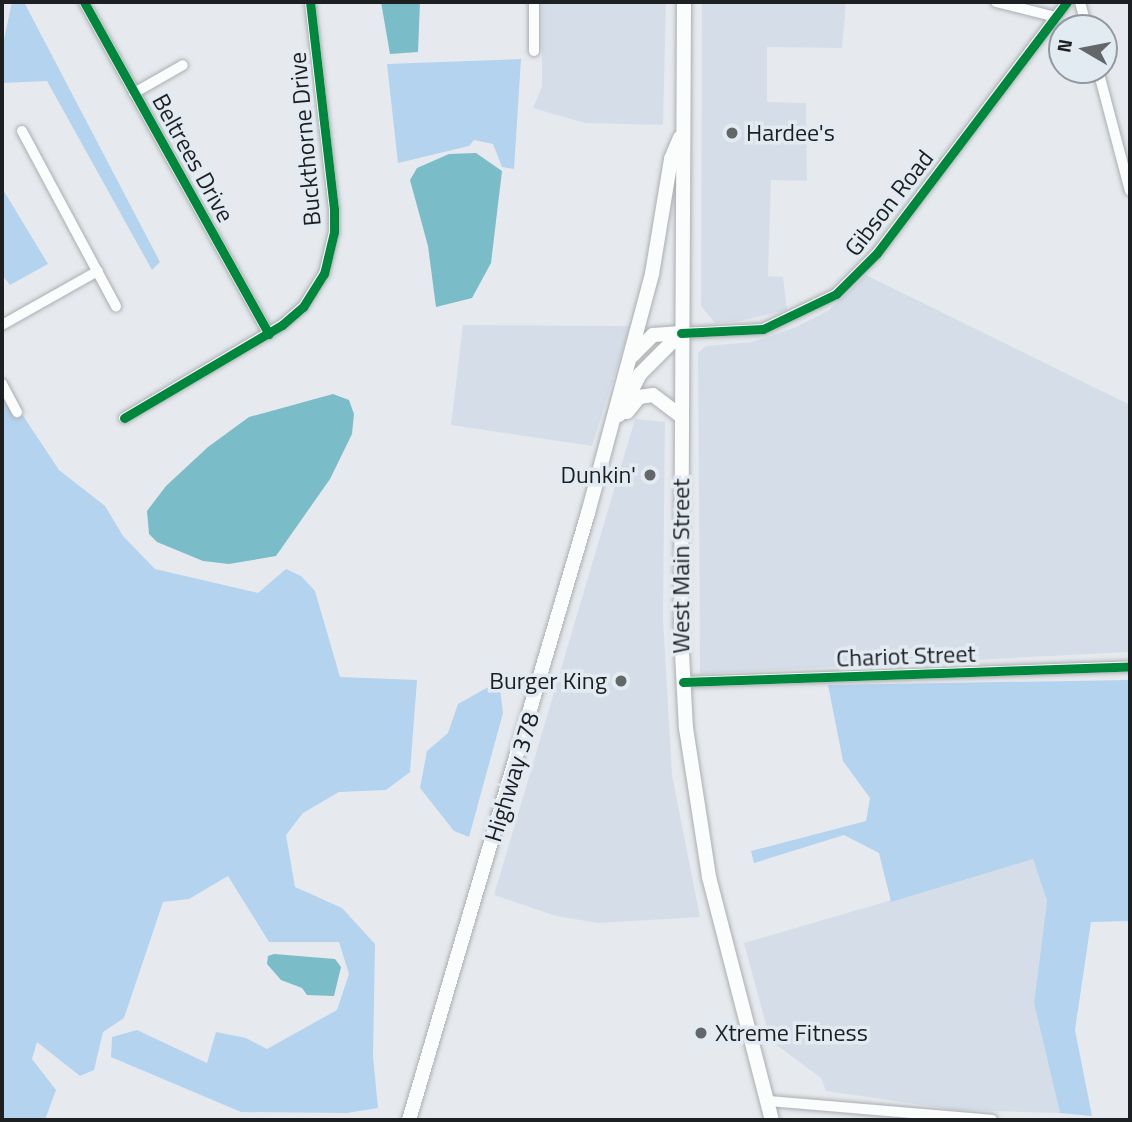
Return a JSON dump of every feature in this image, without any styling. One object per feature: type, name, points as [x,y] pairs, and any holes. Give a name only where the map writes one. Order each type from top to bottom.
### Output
[{"type":"main road","name":"West Main Street","points":[[684,2],[682,682],[699,827],[772,1120]]},
{"type":"main road","points":[[610,432],[654,262],[671,159],[682,133]]},
{"type":"main road","points":[[626,369],[646,338],[681,333]]},
{"type":"main road","points":[[610,432],[640,374],[681,333]]},
{"type":"main road","points":[[610,432],[634,403],[648,395],[663,399],[681,416]]},
{"type":"main road","name":"Highway 378","points":[[410,1120],[610,432]]},
{"type":"street","name":"Beltrees Drive","points":[[84,2],[269,334]]},
{"type":"street","name":"Buckthorne Drive","points":[[124,418],[269,334],[294,316],[315,290],[330,257],[334,232],[310,2]]},
{"type":"street","points":[[534,2],[534,51]]},
{"type":"street","points":[[996,2],[1048,15]]},
{"type":"street","name":"Gibson Road","points":[[681,333],[763,329],[817,307],[836,293],[877,253],[1048,28]]},
{"type":"street","points":[[134,93],[183,65]]},
{"type":"street","points":[[1102,84],[1130,191]]},
{"type":"street","points":[[22,131],[116,306]]},
{"type":"street","points":[[2,325],[98,271]]},
{"type":"street","points":[[2,384],[17,412]]},
{"type":"street","name":"Chariot Street","points":[[682,682],[1130,666]]},
{"type":"street","points":[[768,1101],[992,1120]]},
{"type":"shaded area","points":[[12,2],[24,2],[160,262],[152,270],[47,81],[2,83],[2,49]]},
{"type":"shaded area","points":[[381,2],[420,2],[418,52],[390,54]]},
{"type":"shaded area","points":[[542,2],[666,2],[663,125],[585,123],[533,108],[542,86]]},
{"type":"shaded area","points":[[702,2],[846,2],[842,48],[767,47],[767,102],[806,103],[807,181],[771,180],[768,276],[783,277],[787,310],[735,322],[715,323],[701,306]]},
{"type":"shaded area","points":[[521,59],[514,169],[502,167],[493,144],[474,140],[469,146],[398,163],[387,64]]},
{"type":"shaded area","points":[[476,153],[502,171],[491,263],[472,298],[436,307],[428,246],[410,180],[417,168],[449,154]]},
{"type":"shaded area","points":[[2,188],[48,264],[10,285],[2,275]]},
{"type":"shaded area","points":[[866,275],[1130,405],[1130,652],[700,674],[698,353],[706,346],[752,342],[794,328],[828,311]]},
{"type":"shaded area","points":[[463,325],[630,326],[592,446],[451,425]]},
{"type":"shaded area","points":[[2,384],[59,470],[105,506],[123,536],[155,569],[258,593],[286,569],[301,576],[315,591],[340,677],[417,680],[410,772],[386,790],[339,792],[303,813],[286,835],[295,887],[342,908],[375,944],[373,1056],[378,1108],[347,1113],[241,1112],[111,1057],[112,1037],[137,1030],[207,1063],[216,1032],[246,1038],[267,1049],[337,1010],[349,974],[339,942],[269,942],[228,876],[189,899],[163,902],[124,1018],[103,1032],[94,1070],[80,1076],[37,1042],[32,1059],[56,1090],[45,1120],[2,1120]]},
{"type":"shaded area","points":[[333,394],[349,400],[354,414],[352,434],[330,479],[276,556],[229,564],[203,561],[157,542],[149,534],[147,511],[166,486],[208,447],[249,417]]},
{"type":"shaded area","points":[[635,419],[665,422],[663,617],[672,775],[700,917],[598,923],[556,916],[494,895]]},
{"type":"shaded area","points":[[1129,680],[1130,921],[1091,922],[1075,1030],[1092,1116],[1060,1113],[1034,1003],[1047,901],[1033,859],[891,902],[879,853],[844,835],[754,863],[751,851],[866,821],[870,798],[843,761],[828,685]]},
{"type":"shaded area","points":[[499,681],[503,713],[469,837],[454,831],[420,788],[427,751],[448,733],[458,704]]},
{"type":"shaded area","points":[[1033,859],[1047,901],[1034,1003],[1060,1113],[957,1110],[826,1091],[821,1078],[770,1040],[744,943]]},
{"type":"shaded area","points":[[274,954],[335,959],[341,967],[334,996],[307,995],[302,988],[281,980],[267,964],[268,956]]},
{"type":"cycle path","points":[[84,2],[269,334]]},
{"type":"cycle path","points":[[124,418],[282,325],[303,307],[324,274],[334,232],[334,209],[310,2]]},
{"type":"cycle path","points":[[681,333],[763,329],[836,294],[877,253],[1067,2]]},
{"type":"cycle path","points":[[683,682],[1130,666]]},
{"type":"place","name":"Hardee's","points":[[732,133]]},
{"type":"place","name":"Dunkin'","points":[[650,475]]},
{"type":"place","name":"Burger King","points":[[621,681]]},
{"type":"place","name":"Xtreme Fitness","points":[[701,1033]]}]
